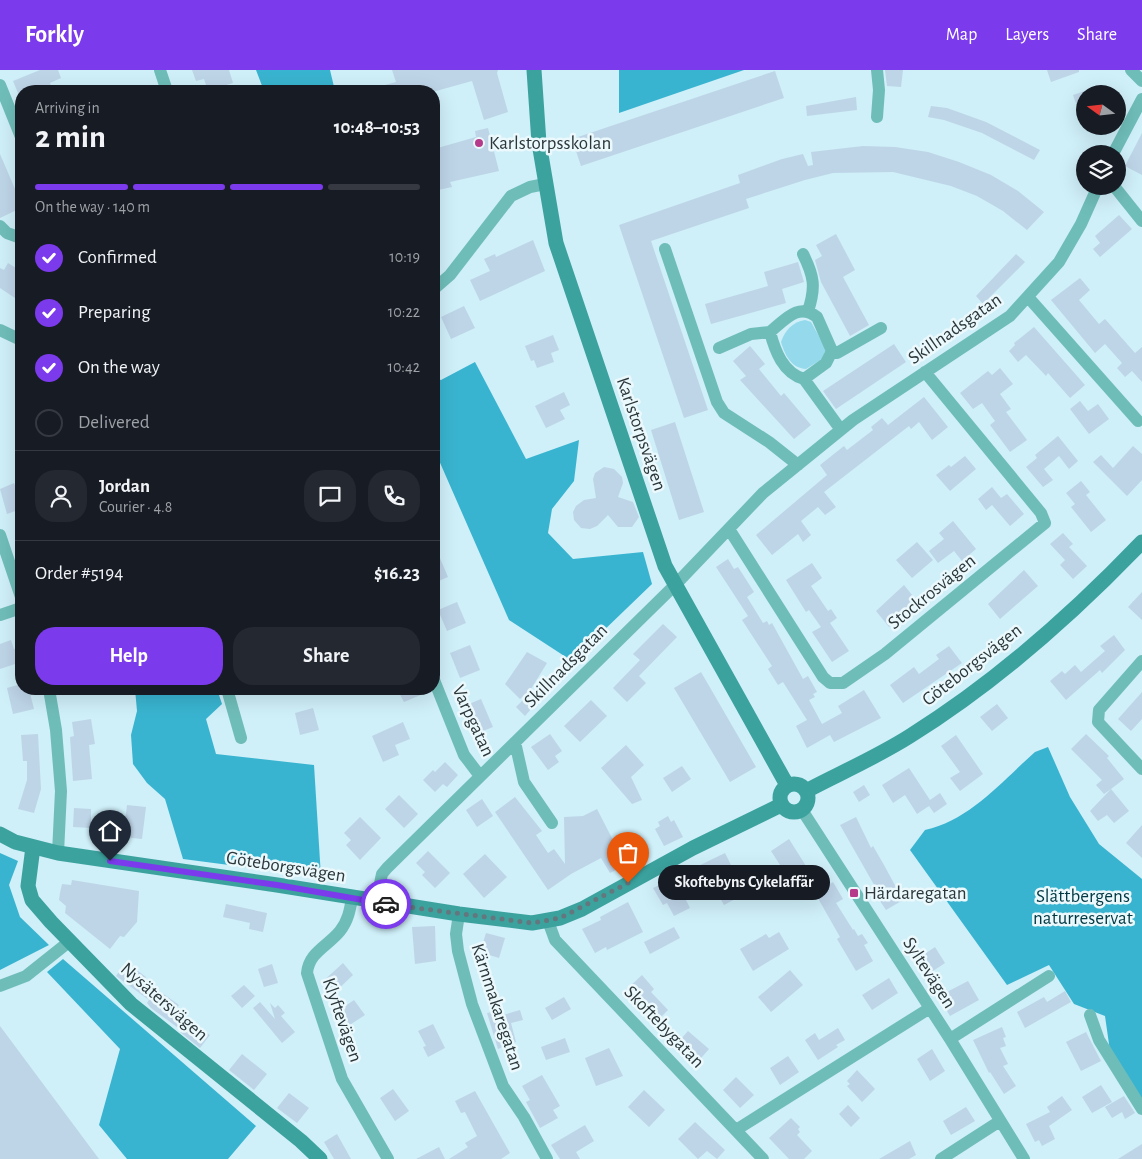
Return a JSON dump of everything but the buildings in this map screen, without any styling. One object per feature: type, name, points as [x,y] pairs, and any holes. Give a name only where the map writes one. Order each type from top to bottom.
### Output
[{"type":"street","points":[[160,70],[165,85]]},
{"type":"street","name":"Karlstorpsvägen","points":[[534,70],[539,143],[556,243],[665,566],[787,786]]},
{"type":"street","points":[[877,70],[879,90],[877,117]]},
{"type":"street","points":[[1131,70],[1142,80]]},
{"type":"street","points":[[0,85],[15,122]]},
{"type":"street","points":[[1118,145],[1142,99]]},
{"type":"street","points":[[440,283],[450,274],[511,196],[530,187],[545,184]]},
{"type":"street","name":"Skillnadsgatan","points":[[376,902],[382,874],[387,868],[676,584],[763,493],[841,430],[1010,316],[1059,262],[1082,224],[1094,195]]},
{"type":"street","points":[[1121,195],[1142,221]]},
{"type":"street","points":[[0,226],[7,233],[15,236]]},
{"type":"street","points":[[665,249],[717,402],[724,413],[769,442],[798,465]]},
{"type":"street","points":[[803,254],[813,276],[813,297],[808,311]]},
{"type":"street","points":[[1028,297],[1138,421]]},
{"type":"street","points":[[719,348],[751,334],[770,332],[796,311],[808,311],[817,317],[830,344],[831,353],[826,363],[804,379]]},
{"type":"street","points":[[831,353],[837,353],[880,328]]},
{"type":"street","points":[[0,330],[15,337]]},
{"type":"street","points":[[770,332],[774,347],[786,368],[795,376],[804,379],[841,430]]},
{"type":"street","name":"Stockrosvägen","points":[[729,529],[823,677],[830,683],[842,683],[885,654],[1045,523],[1041,513],[925,372]]},
{"type":"street","points":[[0,535],[15,579]]},
{"type":"street","name":"Göteborgsvägen","points":[[806,791],[908,737],[947,712],[1040,638],[1106,579],[1142,542]]},
{"type":"street","points":[[0,616],[15,610]]},
{"type":"street","points":[[1142,661],[1099,710],[1098,722],[1142,769]]},
{"type":"street","points":[[50,695],[56,730],[62,791],[58,854]]},
{"type":"street","points":[[229,695],[241,738]]},
{"type":"street","name":"Varpgatan","points":[[440,695],[464,755],[480,776]]},
{"type":"street","points":[[516,742],[524,782],[552,823]]},
{"type":"street","points":[[798,784],[806,791],[807,802],[802,810],[792,812],[781,804],[780,794],[787,786],[798,784]]},
{"type":"street","name":"Göteborgsvägen","points":[[0,834],[33,847],[58,854],[376,902],[532,923],[548,921],[582,909],[693,848],[781,804]]},
{"type":"street","name":"Syltevägen","points":[[802,810],[950,1039],[1024,1159]]},
{"type":"street","name":"Nysätersvägen","points":[[33,847],[28,876],[32,900],[131,1004],[301,1140],[320,1159]]},
{"type":"street","name":"Klyftevägen","points":[[352,898],[348,918],[340,931],[311,957],[307,973],[342,1079],[388,1159]]},
{"type":"street","name":"Kärnmakaregatan","points":[[459,914],[456,925],[457,942],[472,1004],[503,1086],[524,1117],[547,1159]]},
{"type":"street","name":"Skoftebygatan","points":[[548,921],[556,940],[736,1130],[759,1158]]},
{"type":"street","points":[[0,986],[26,976],[70,941]]},
{"type":"street","points":[[950,1039],[1049,976]]},
{"type":"street","points":[[736,1130],[930,1008]]},
{"type":"street","points":[[1090,1015],[1099,1040],[1142,1109]]},
{"type":"street","points":[[941,1159],[1000,1122]]},
{"type":"shaded area","points":[[805,320],[811,322],[826,349],[822,359],[806,369],[796,366],[789,360],[781,342],[790,327]]},
{"type":"green space","points":[[256,70],[330,70],[334,85],[262,85]]},
{"type":"green space","points":[[619,70],[744,70],[619,113]]},
{"type":"green space","points":[[475,362],[526,459],[579,440],[574,481],[552,509],[548,533],[573,559],[643,552],[652,584],[572,661],[509,620],[440,463],[441,380]]},
{"type":"green space","points":[[136,695],[219,695],[222,704],[206,719],[216,754],[314,765],[321,877],[183,859],[165,799],[147,783],[133,764],[131,735],[137,711]]},
{"type":"green space","name":"Slättbergens naturreservat","points":[[1048,747],[1070,797],[1099,844],[1142,879],[1142,1102],[1110,1051],[1105,1016],[1074,1004],[1049,965],[1007,985],[910,850],[925,830],[957,818],[971,809],[998,787],[1035,752]]},
{"type":"green space","points":[[0,853],[18,861],[9,885],[20,917],[49,945],[0,970]]},
{"type":"green space","points":[[63,959],[256,1126],[228,1159],[127,1159],[99,1125],[120,1049],[47,972]]},
{"type":"way so far","points":[[386,904],[503,921],[532,923],[560,918],[582,909],[628,883]]},
{"type":"place","name":"Karlstorpsskolan","points":[[479,143]]},
{"type":"place","name":"Skoftebyns Cykelaffär","points":[[628,883]]},
{"type":"place","name":"Härdaregatan","points":[[854,893]]},
{"type":"route","points":[[110,861],[277,885],[386,904]]}]
